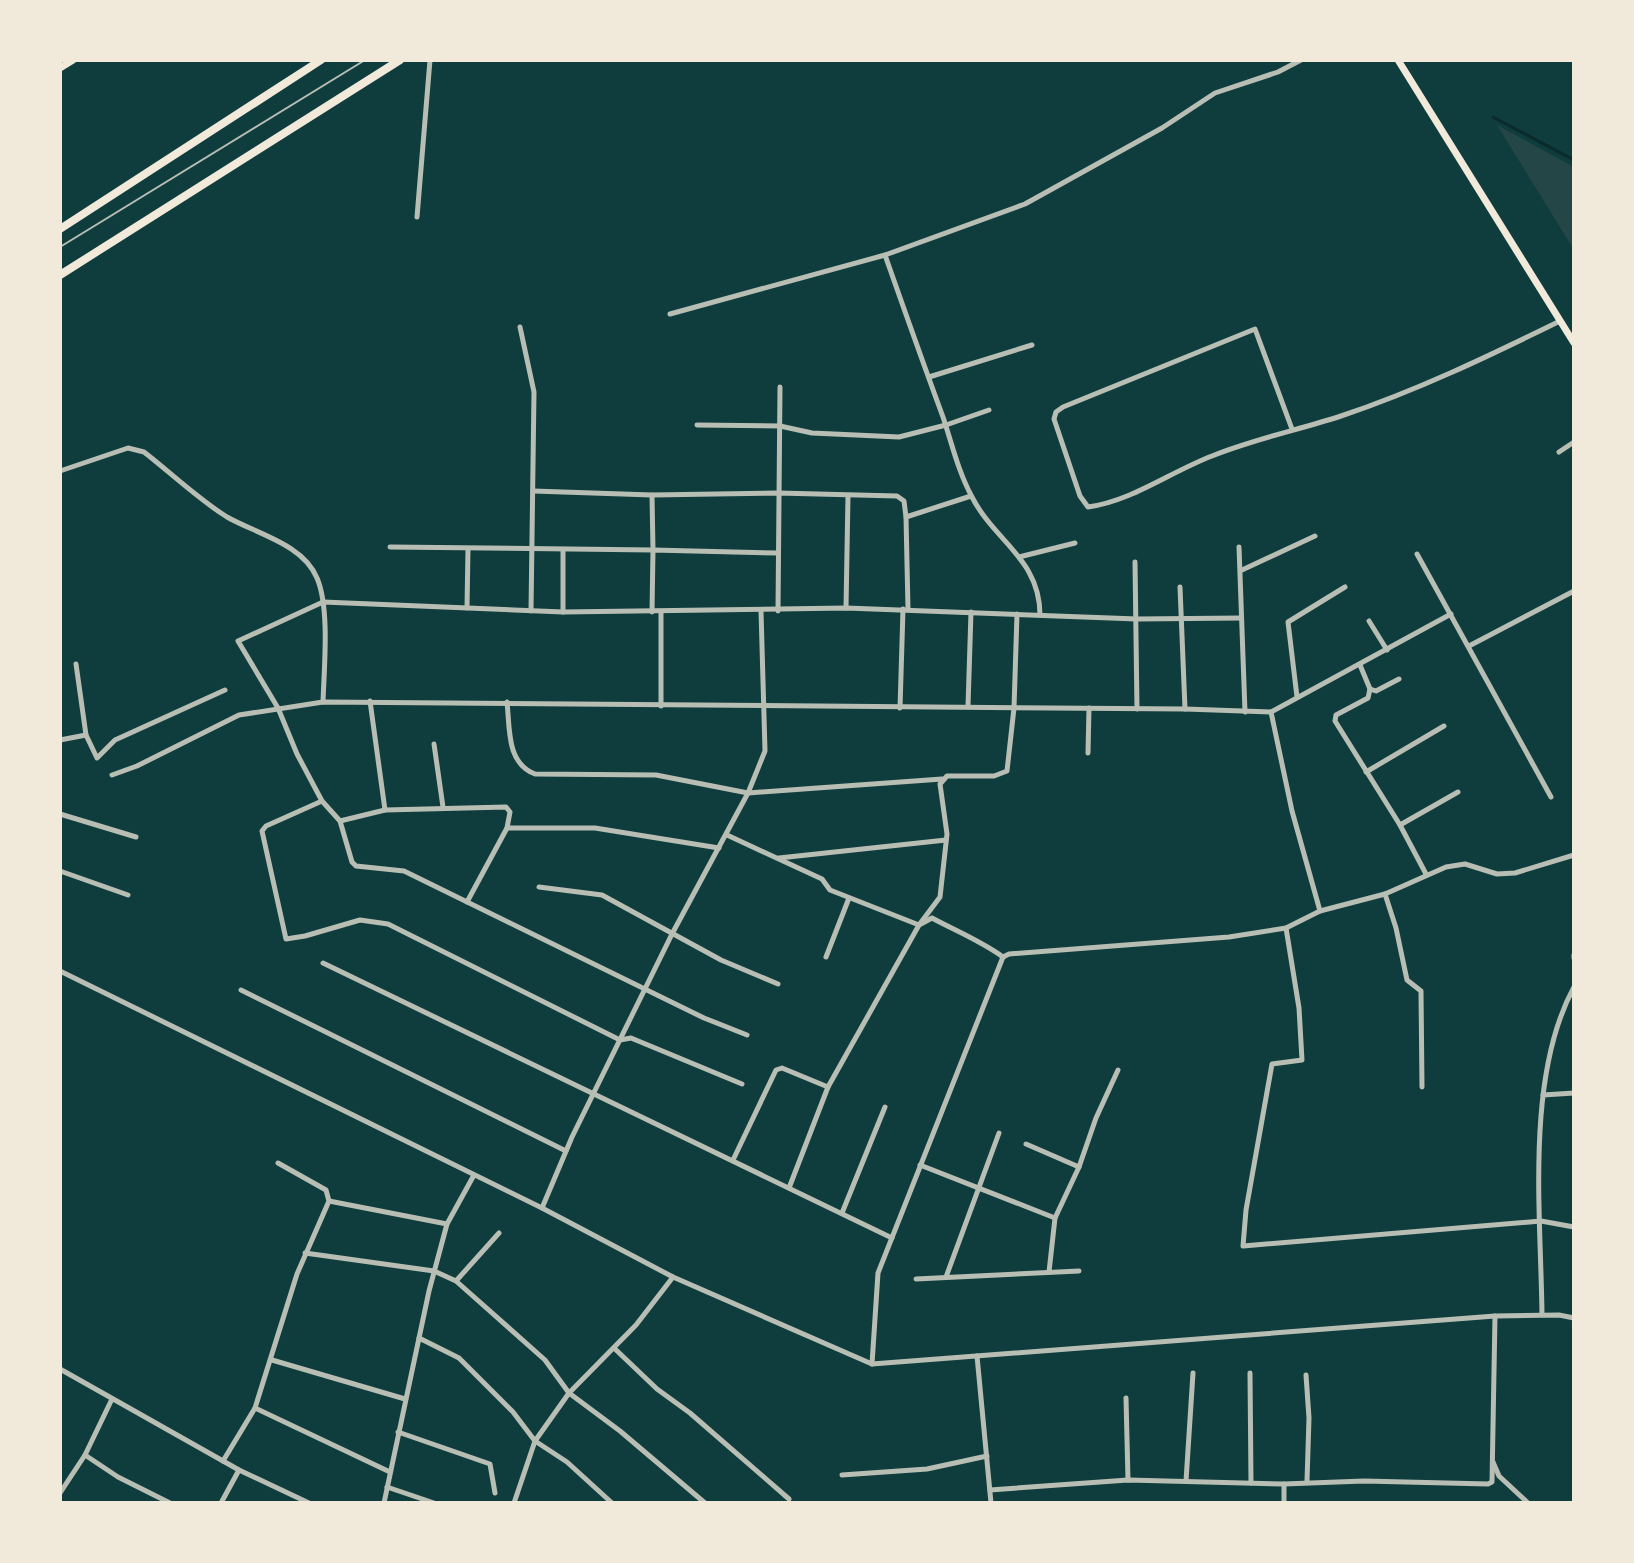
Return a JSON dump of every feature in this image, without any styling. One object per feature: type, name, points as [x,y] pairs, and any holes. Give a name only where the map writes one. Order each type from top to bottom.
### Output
[{"type":"highway","points":[[60,229],[321,60]]},
{"type":"highway","points":[[60,275],[400,60]]},
{"type":"main road","points":[[60,68],[73,60]]},
{"type":"main road","points":[[1398,60],[1574,343]]},
{"type":"street","points":[[417,217],[430,60]]},
{"type":"street","points":[[670,314],[885,255],[1025,204],[1162,128],[1215,93],[1278,72],[1301,60]]},
{"type":"street","points":[[885,255],[946,425],[955,459],[983,517],[1032,572],[1040,592],[1040,615]]},
{"type":"street","points":[[1292,429],[1255,329],[1063,407],[1056,412],[1054,419],[1080,496],[1088,507],[1109,504],[1211,456],[1401,394],[1560,321]]},
{"type":"street","points":[[520,327],[534,392],[531,611]]},
{"type":"street","points":[[929,377],[1032,345]]},
{"type":"street","points":[[778,611],[780,387]]},
{"type":"street","points":[[697,425],[780,426],[812,433],[899,437],[989,410]]},
{"type":"street","points":[[1559,452],[1574,442]]},
{"type":"street","points":[[60,471],[128,448],[144,452],[226,516],[293,550],[308,563],[318,579],[323,602],[323,702]]},
{"type":"street","points":[[533,491],[897,496],[904,501],[906,517],[906,609],[900,708]]},
{"type":"street","points":[[652,495],[652,612]]},
{"type":"street","points":[[846,608],[848,496]]},
{"type":"street","points":[[906,517],[971,496]]},
{"type":"street","points":[[1242,570],[1315,536]]},
{"type":"street","points":[[1019,557],[1075,543]]},
{"type":"street","points":[[390,547],[777,553]]},
{"type":"street","points":[[1239,547],[1245,712]]},
{"type":"street","points":[[467,608],[468,549]]},
{"type":"street","points":[[563,550],[563,612]]},
{"type":"street","points":[[1417,554],[1551,797]]},
{"type":"street","points":[[1135,562],[1137,709]]},
{"type":"street","points":[[1180,587],[1185,709]]},
{"type":"street","points":[[1297,697],[1288,622],[1345,587]]},
{"type":"street","points":[[1469,646],[1574,591]]},
{"type":"street","points":[[747,1035],[704,1018],[404,871],[356,866],[352,862],[340,821],[322,801],[297,754],[278,708],[238,641],[323,602],[563,612],[846,608],[1137,619],[1241,618]]},
{"type":"street","points":[[542,1208],[593,1095],[672,934],[748,793],[765,751],[761,611]]},
{"type":"street","points":[[661,612],[661,706]]},
{"type":"street","points":[[968,706],[971,612]]},
{"type":"street","points":[[507,702],[512,750],[523,769],[535,774],[656,775],[748,793],[942,779],[947,776],[994,776],[1007,771],[1014,708],[1017,614]]},
{"type":"street","points":[[112,775],[137,766],[239,715],[323,702],[900,708],[968,706],[1271,712],[1451,614]]},
{"type":"street","points":[[1369,621],[1387,650]]},
{"type":"street","points":[[76,664],[86,735],[97,758],[115,740],[225,690]]},
{"type":"street","points":[[1360,665],[1370,689],[1368,698],[1336,715],[1335,721],[1400,825],[1426,874]]},
{"type":"street","points":[[1370,689],[1376,691],[1399,679]]},
{"type":"street","points":[[370,701],[385,810]]},
{"type":"street","points":[[1088,753],[1089,708]]},
{"type":"street","points":[[1271,712],[1292,811],[1320,911]]},
{"type":"street","points":[[1366,772],[1444,726]]},
{"type":"street","points":[[60,740],[86,735]]},
{"type":"street","points":[[434,744],[443,807]]},
{"type":"street","points":[[789,1188],[828,1087],[919,925],[940,897],[946,840],[942,779]]},
{"type":"street","points":[[1400,825],[1458,792]]},
{"type":"street","points":[[322,801],[266,826],[262,831],[286,939],[360,920],[388,924],[620,1040],[631,1038],[742,1084]]},
{"type":"street","points":[[340,821],[385,810],[506,807],[510,812],[507,828],[467,902]]},
{"type":"street","points":[[60,814],[136,837]]},
{"type":"street","points":[[507,828],[595,828],[719,848]]},
{"type":"street","points":[[727,835],[822,879],[830,890],[919,925],[932,918],[987,945],[1003,957],[1229,937],[1286,928],[1320,911],[1385,894],[1426,874],[1465,864],[1497,874],[1515,873],[1574,855]]},
{"type":"street","points":[[778,858],[946,840]]},
{"type":"street","points":[[60,871],[128,895]]},
{"type":"street","points":[[539,887],[602,895],[721,960],[778,984]]},
{"type":"street","points":[[1385,894],[1407,980],[1421,991],[1422,1087]]},
{"type":"street","points":[[826,957],[849,898]]},
{"type":"street","points":[[1286,928],[1299,1008],[1302,1060],[1272,1064],[1246,1210],[1243,1246],[1541,1221],[1574,1227]]},
{"type":"street","points":[[872,1364],[878,1273],[1003,957]]},
{"type":"street","points":[[323,963],[892,1238]]},
{"type":"street","points":[[60,971],[542,1208],[673,1277],[872,1364],[1495,1316],[1574,1318]]},
{"type":"street","points":[[1542,1315],[1543,1095],[1563,1008],[1574,987]]},
{"type":"street","points":[[241,990],[566,1151]]},
{"type":"street","points":[[733,1160],[776,1070],[782,1068],[828,1087]]},
{"type":"street","points":[[1049,1272],[1055,1218],[1118,1070]]},
{"type":"street","points":[[1543,1095],[1574,1093]]},
{"type":"street","points":[[842,1213],[885,1107]]},
{"type":"street","points":[[946,1277],[999,1133]]},
{"type":"street","points":[[1026,1144],[1079,1167]]},
{"type":"street","points":[[223,1461],[255,1408],[305,1253],[329,1201],[326,1190],[278,1163]]},
{"type":"street","points":[[920,1165],[1055,1218]]},
{"type":"street","points":[[384,1503],[434,1271],[447,1224],[474,1175]]},
{"type":"street","points":[[329,1201],[447,1224]]},
{"type":"street","points":[[456,1281],[499,1233]]},
{"type":"street","points":[[305,1253],[434,1271],[456,1281],[545,1360],[569,1393],[620,1431],[705,1503]]},
{"type":"street","points":[[916,1279],[1079,1271]]},
{"type":"street","points":[[516,1502],[535,1441],[569,1393],[636,1325],[673,1277]]},
{"type":"street","points":[[990,1490],[1128,1480],[1488,1484],[1492,1482],[1495,1316]]},
{"type":"street","points":[[419,1338],[459,1358],[513,1412],[535,1441],[567,1462],[612,1503]]},
{"type":"street","points":[[614,1348],[657,1389],[690,1413],[789,1499]]},
{"type":"street","points":[[977,1356],[991,1503]]},
{"type":"street","points":[[272,1360],[405,1399]]},
{"type":"street","points":[[60,1369],[239,1470],[309,1503]]},
{"type":"street","points":[[1186,1481],[1193,1373]]},
{"type":"street","points":[[1250,1373],[1251,1483]]},
{"type":"street","points":[[1306,1375],[1309,1418],[1307,1481]]},
{"type":"street","points":[[1126,1398],[1128,1480]]},
{"type":"street","points":[[60,1493],[85,1455],[112,1399]]},
{"type":"street","points":[[255,1408],[390,1472]]},
{"type":"street","points":[[398,1432],[490,1464],[495,1493]]},
{"type":"street","points":[[85,1455],[118,1477],[170,1503]]},
{"type":"street","points":[[842,1475],[927,1469],[987,1456]]},
{"type":"street","points":[[1492,1460],[1499,1476],[1528,1503]]},
{"type":"street","points":[[221,1503],[239,1470]]},
{"type":"street","points":[[1284,1484],[1284,1503]]},
{"type":"street","points":[[387,1487],[434,1503]]},
{"type":"lane","points":[[60,247],[365,60]]},
{"type":"shaded area","points":[[1497,125],[1574,167],[1574,250]]},
{"type":"waterway","points":[[1493,117],[1574,160]]}]
